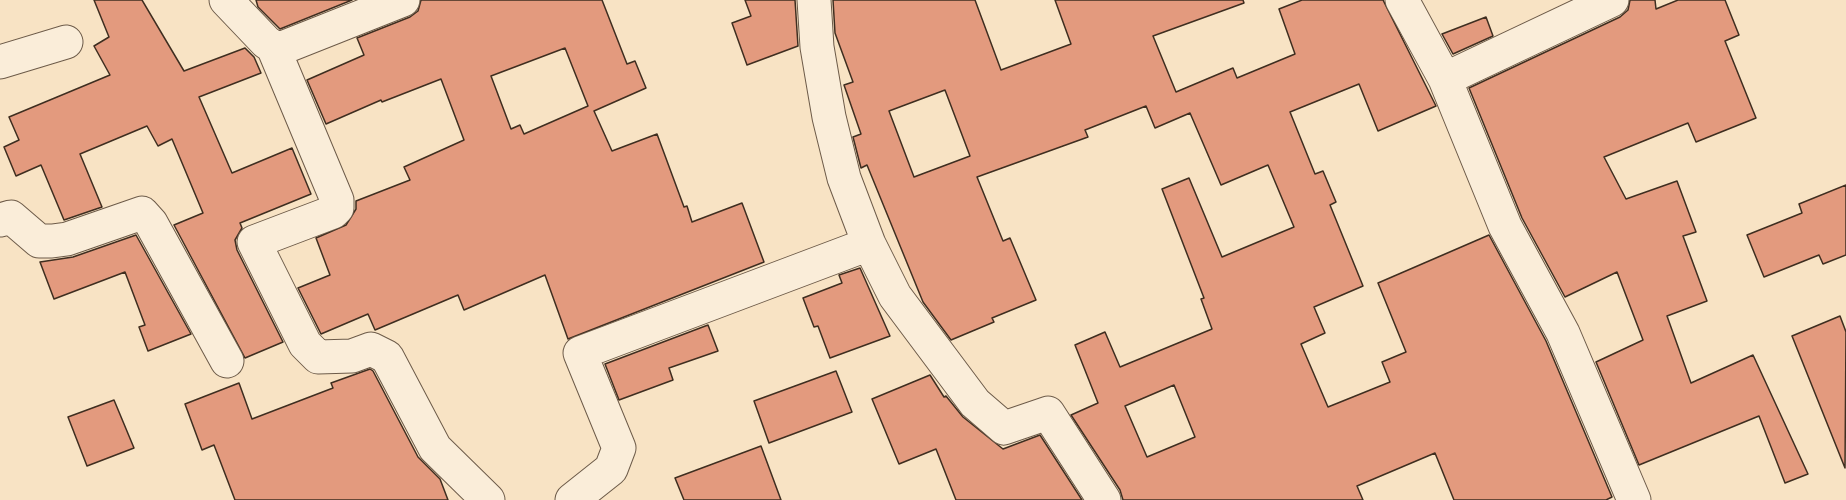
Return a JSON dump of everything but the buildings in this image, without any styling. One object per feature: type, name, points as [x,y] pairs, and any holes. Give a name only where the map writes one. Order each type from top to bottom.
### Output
[{"type":"street","points":[[226,0],[273,48],[337,200],[337,208],[333,212],[254,242],[304,344],[318,357],[352,356],[371,349],[387,357],[435,448],[488,500]]},
{"type":"street","points":[[273,48],[282,48],[403,0]]},
{"type":"street","points":[[814,0],[817,46],[829,117],[844,178],[869,244],[895,296],[975,403],[1004,428],[1048,412],[1104,500]]},
{"type":"street","points":[[1402,0],[1444,79],[1505,226],[1563,333],[1634,500]]},
{"type":"street","points":[[1444,79],[1612,0]]},
{"type":"street","points":[[0,62],[66,42]]},
{"type":"street","points":[[0,220],[11,218],[39,241],[52,242],[142,213],[151,223],[227,361]]},
{"type":"street","points":[[572,500],[611,469],[619,448],[580,353],[869,244]]}]
